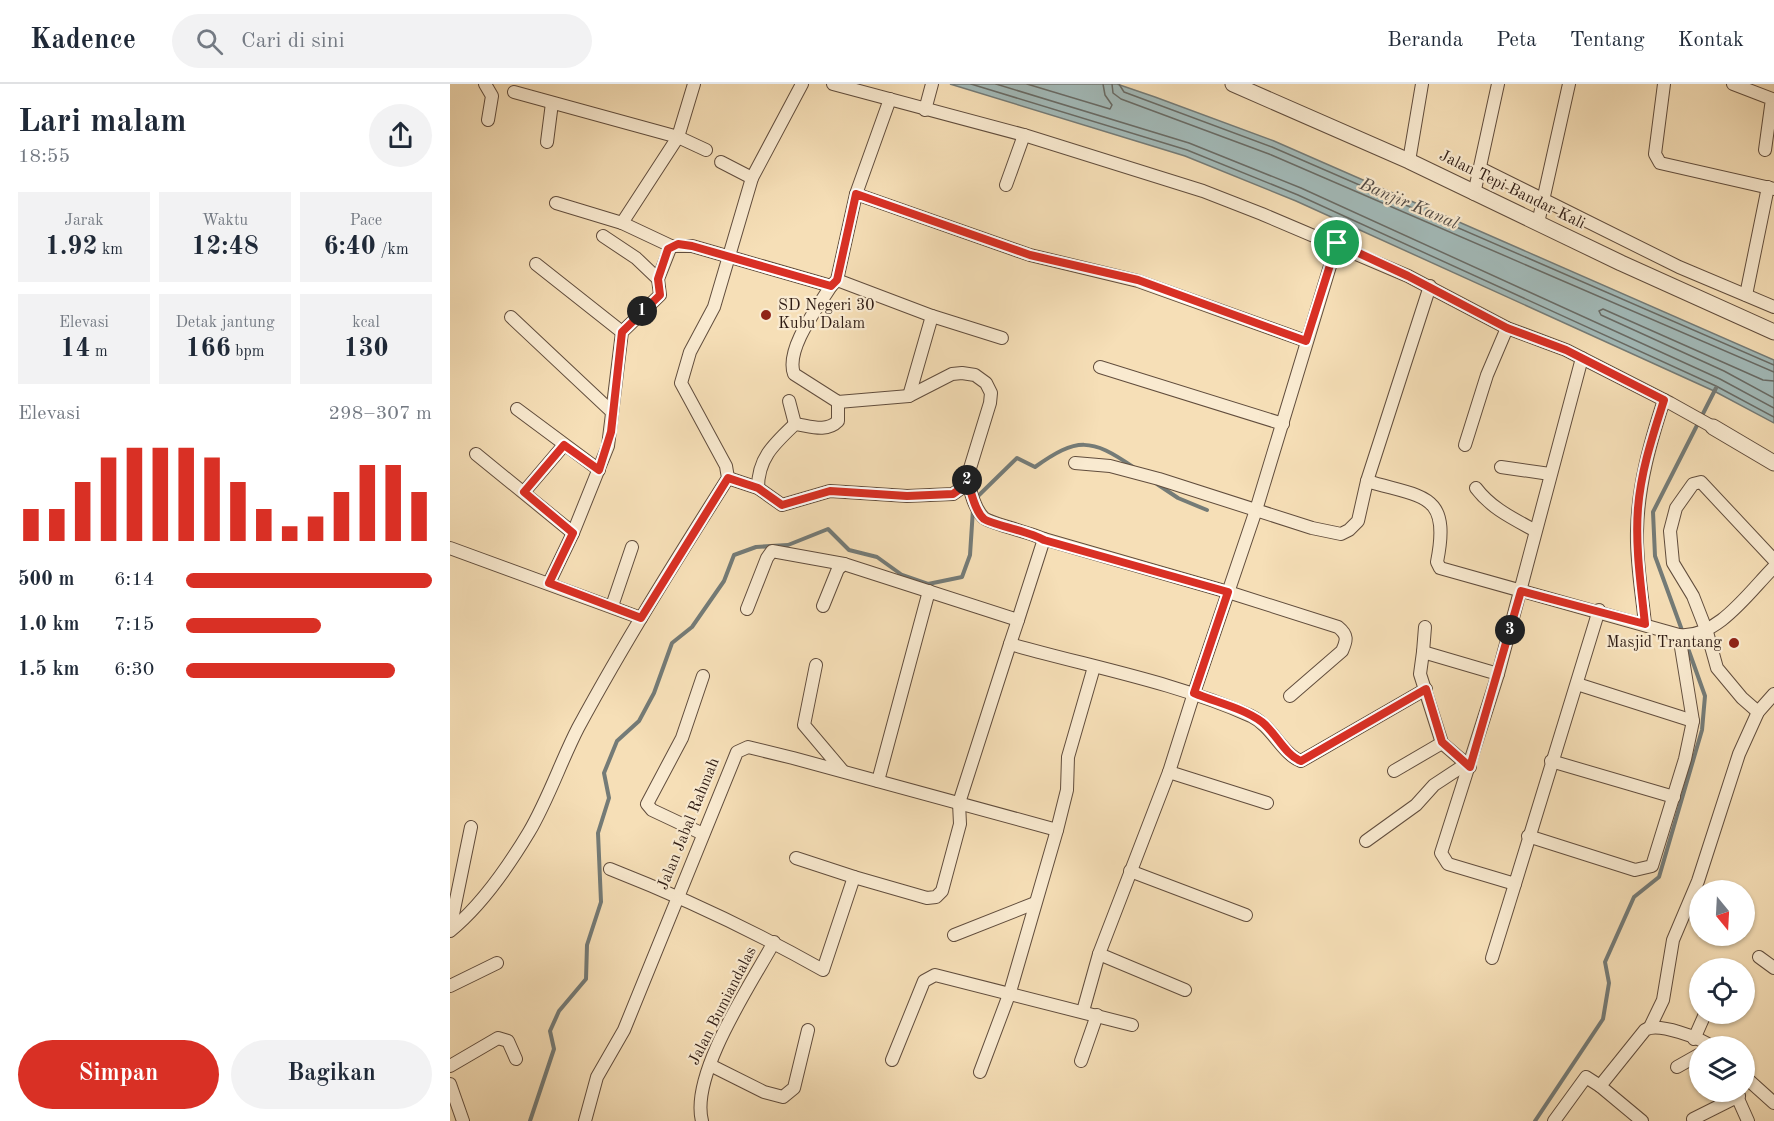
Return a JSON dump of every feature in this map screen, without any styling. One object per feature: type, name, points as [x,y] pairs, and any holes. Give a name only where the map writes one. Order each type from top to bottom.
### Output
[{"type":"street","points":[[485,84],[492,96],[488,120]]},
{"type":"street","points":[[622,223],[678,137],[694,84]]},
{"type":"street","points":[[450,930],[467,917],[484,897],[530,830],[578,729],[641,618],[728,478],[726,466],[681,383],[690,352],[714,307],[752,178],[802,84]]},
{"type":"street","points":[[833,84],[1024,135],[1203,191],[1337,243],[1430,286],[1507,328],[1582,358],[1667,401],[1774,463]]},
{"type":"street","points":[[925,109],[932,84]]},
{"type":"street","name":"Jalan Tepi Bandar Kali","points":[[1233,84],[1409,161],[1474,194],[1774,332]]},
{"type":"street","points":[[1409,161],[1422,84]]},
{"type":"street","points":[[1474,194],[1498,84]]},
{"type":"street","points":[[1538,223],[1569,84]]},
{"type":"street","points":[[1664,84],[1655,154],[1660,163],[1771,188],[1746,295]]},
{"type":"street","points":[[1733,84],[1773,99],[1766,150]]},
{"type":"street","points":[[514,92],[678,137],[706,150]]},
{"type":"street","points":[[890,99],[856,194],[834,283],[802,334],[792,355],[792,367],[799,379],[838,402],[909,396],[952,374],[975,375],[986,383],[990,393],[990,403],[968,483],[979,511],[986,520],[1031,533],[1044,540],[1228,592],[1338,627],[1345,633],[1347,641],[1342,651],[1290,696]]},
{"type":"street","points":[[547,142],[552,103]]},
{"type":"street","points":[[1006,185],[1024,135]]},
{"type":"street","points":[[721,162],[752,178]]},
{"type":"street","points":[[1480,168],[1679,267],[1774,307]]},
{"type":"street","points":[[856,194],[1030,255],[1138,280],[1306,341]]},
{"type":"street","points":[[556,203],[622,223],[671,246],[692,246],[834,283],[1002,338]]},
{"type":"street","points":[[603,236],[636,258],[658,279]]},
{"type":"street","points":[[1083,1011],[1099,954],[1169,772],[1256,510],[1337,243]]},
{"type":"street","points":[[549,583],[599,470],[611,432],[622,332],[660,295],[658,279],[671,246]]},
{"type":"street","points":[[536,264],[622,332]]},
{"type":"street","points":[[1075,463],[1110,466],[1159,479],[1341,534],[1358,521],[1367,481],[1430,286]]},
{"type":"street","points":[[909,396],[932,316]]},
{"type":"street","points":[[511,318],[612,412]]},
{"type":"street","points":[[1466,445],[1487,375],[1507,328]]},
{"type":"street","points":[[1515,884],[1448,864],[1442,857],[1498,674],[1521,591],[1534,530],[1582,358]]},
{"type":"street","points":[[1100,367],[1283,424]]},
{"type":"street","points":[[789,401],[795,424]]},
{"type":"street","points":[[1645,624],[1637,534],[1638,506],[1646,454],[1667,401]]},
{"type":"street","points":[[795,424],[823,429],[833,426],[838,421],[838,402]]},
{"type":"street","points":[[517,409],[599,470]]},
{"type":"street","points":[[758,488],[760,465],[795,424]]},
{"type":"street","points":[[524,492],[564,445]]},
{"type":"street","points":[[476,454],[573,533]]},
{"type":"street","points":[[1501,467],[1550,474]]},
{"type":"street","points":[[728,478],[758,488],[775,503],[788,505],[830,491],[907,496],[953,494],[968,483]]},
{"type":"street","points":[[1367,481],[1431,502],[1441,518],[1437,562],[1440,568],[1684,635],[1707,632],[1774,567]]},
{"type":"street","points":[[1758,712],[1719,671],[1694,596],[1673,563],[1670,531],[1676,508],[1693,484],[1701,482],[1718,497],[1774,560]]},
{"type":"street","points":[[1476,488],[1491,505],[1534,530]]},
{"type":"street","points":[[796,858],[927,898],[936,897],[942,891],[960,824],[959,802],[1044,540]]},
{"type":"street","points":[[612,606],[632,547]]},
{"type":"street","points":[[450,548],[641,618]]},
{"type":"street","points":[[747,609],[767,558],[772,551],[869,570],[1018,620]]},
{"type":"street","points":[[823,606],[838,569],[843,564]]},
{"type":"street","points":[[878,780],[929,591]]},
{"type":"street","points":[[1492,958],[1599,610]]},
{"type":"street","points":[[1425,627],[1420,670],[1442,742],[1468,766]]},
{"type":"street","points":[[1528,836],[1635,870],[1647,870],[1655,861],[1674,798],[1693,721],[1684,635]]},
{"type":"street","points":[[1010,644],[1194,693],[1258,719],[1272,730],[1294,758],[1301,761],[1426,689]]},
{"type":"street","points":[[1423,652],[1498,674]]},
{"type":"street","points":[[816,665],[804,725],[842,770]]},
{"type":"street","points":[[980,1072],[1010,992],[1057,830],[1067,790],[1068,757],[1094,667]]},
{"type":"street","points":[[703,676],[682,738],[647,804],[652,810],[703,834]]},
{"type":"street","points":[[1577,684],[1693,721]]},
{"type":"street","points":[[1600,1086],[1642,1033],[1650,1027],[1663,1000],[1673,940],[1698,881],[1739,754],[1758,712],[1774,694]]},
{"type":"street","points":[[1394,771],[1442,742]]},
{"type":"street","name":"Jalan Jabal Rahmah","points":[[585,1121],[599,1071],[624,1030],[733,759],[743,748],[748,747],[842,770],[1057,830]]},
{"type":"street","points":[[1551,761],[1674,798]]},
{"type":"street","points":[[1366,841],[1416,805],[1434,785],[1468,766]]},
{"type":"street","points":[[1169,772],[1266,803]]},
{"type":"street","points":[[450,930],[471,826]]},
{"type":"street","points":[[610,869],[678,896],[774,942],[823,970],[854,877]]},
{"type":"street","points":[[1130,870],[1246,915]]},
{"type":"street","points":[[954,934],[1035,903]]},
{"type":"street","name":"Jalan Bumiandalas","points":[[702,1121],[702,1085],[710,1065],[728,1026],[774,942]]},
{"type":"street","points":[[1099,954],[1185,990]]},
{"type":"street","points":[[1759,957],[1774,968]]},
{"type":"street","points":[[450,986],[497,963]]},
{"type":"street","points":[[892,1060],[927,979],[940,975],[1132,1025]]},
{"type":"street","points":[[1081,1061],[1097,1015]]},
{"type":"street","points":[[1650,1027],[1661,1027],[1689,1040]]},
{"type":"street","points":[[710,1065],[764,1092],[783,1097],[794,1088],[808,1030]]},
{"type":"street","points":[[450,1066],[498,1038],[508,1041],[516,1059]]},
{"type":"street","points":[[1677,1067],[1689,1057]]},
{"type":"street","points":[[1554,1121],[1586,1077],[1642,1121]]},
{"type":"street","points":[[450,1084],[463,1121]]},
{"type":"street","points":[[1755,1086],[1774,1103]]},
{"type":"street","points":[[1693,1119],[1723,1102]]},
{"type":"street","points":[[1740,1102],[1748,1121]]},
{"type":"water","name":"Banjir Kanal","points":[[950,84],[1117,84],[1274,141],[1774,360],[1774,423],[1714,391],[1296,201],[1185,156]]},
{"type":"waterway","points":[[1683,633],[1655,556],[1653,512],[1716,388]]},
{"type":"waterway","points":[[975,499],[1017,458],[1035,467],[1062,450],[1073,446],[1095,446],[1133,467]]},
{"type":"waterway","points":[[1157,484],[1178,498],[1207,510]]},
{"type":"waterway","points":[[530,1121],[554,1049],[550,1031],[559,1011],[586,979],[587,945],[601,902],[598,833],[609,798],[604,773],[617,741],[639,721],[654,693],[672,643],[692,627],[724,581],[734,555],[756,547],[788,545],[828,529],[849,550],[877,557],[902,575],[928,584],[962,577],[970,555],[973,509]]},
{"type":"waterway","points":[[1535,1121],[1603,1019],[1609,983],[1605,962],[1634,897],[1659,877],[1702,730],[1705,696],[1685,640]]},
{"type":"place","name":"SD Negeri 30 Kubu Dalam","points":[[766,315]]},
{"type":"place","name":"Masjid Trantang","points":[[1734,643]]},
{"type":"route","points":[[856,194],[1030,255],[1138,280],[1306,341],[1337,243],[1408,276],[1507,328],[1566,350],[1664,400],[1646,454],[1638,506],[1637,534],[1645,624],[1521,591],[1470,767],[1442,742],[1426,689],[1308,759],[1301,761],[1294,758],[1272,730],[1258,719],[1194,693],[1228,592],[1044,540],[1031,533],[986,520],[979,511],[967,478],[960,489],[953,494],[907,496],[846,490],[830,491],[782,505],[775,503],[758,488],[728,478],[653,595],[641,618],[549,583],[573,533],[524,492],[564,445],[599,470],[611,432],[622,332],[660,295],[658,279],[671,246],[678,244],[692,246],[728,255],[831,286],[837,280],[856,194]]}]
